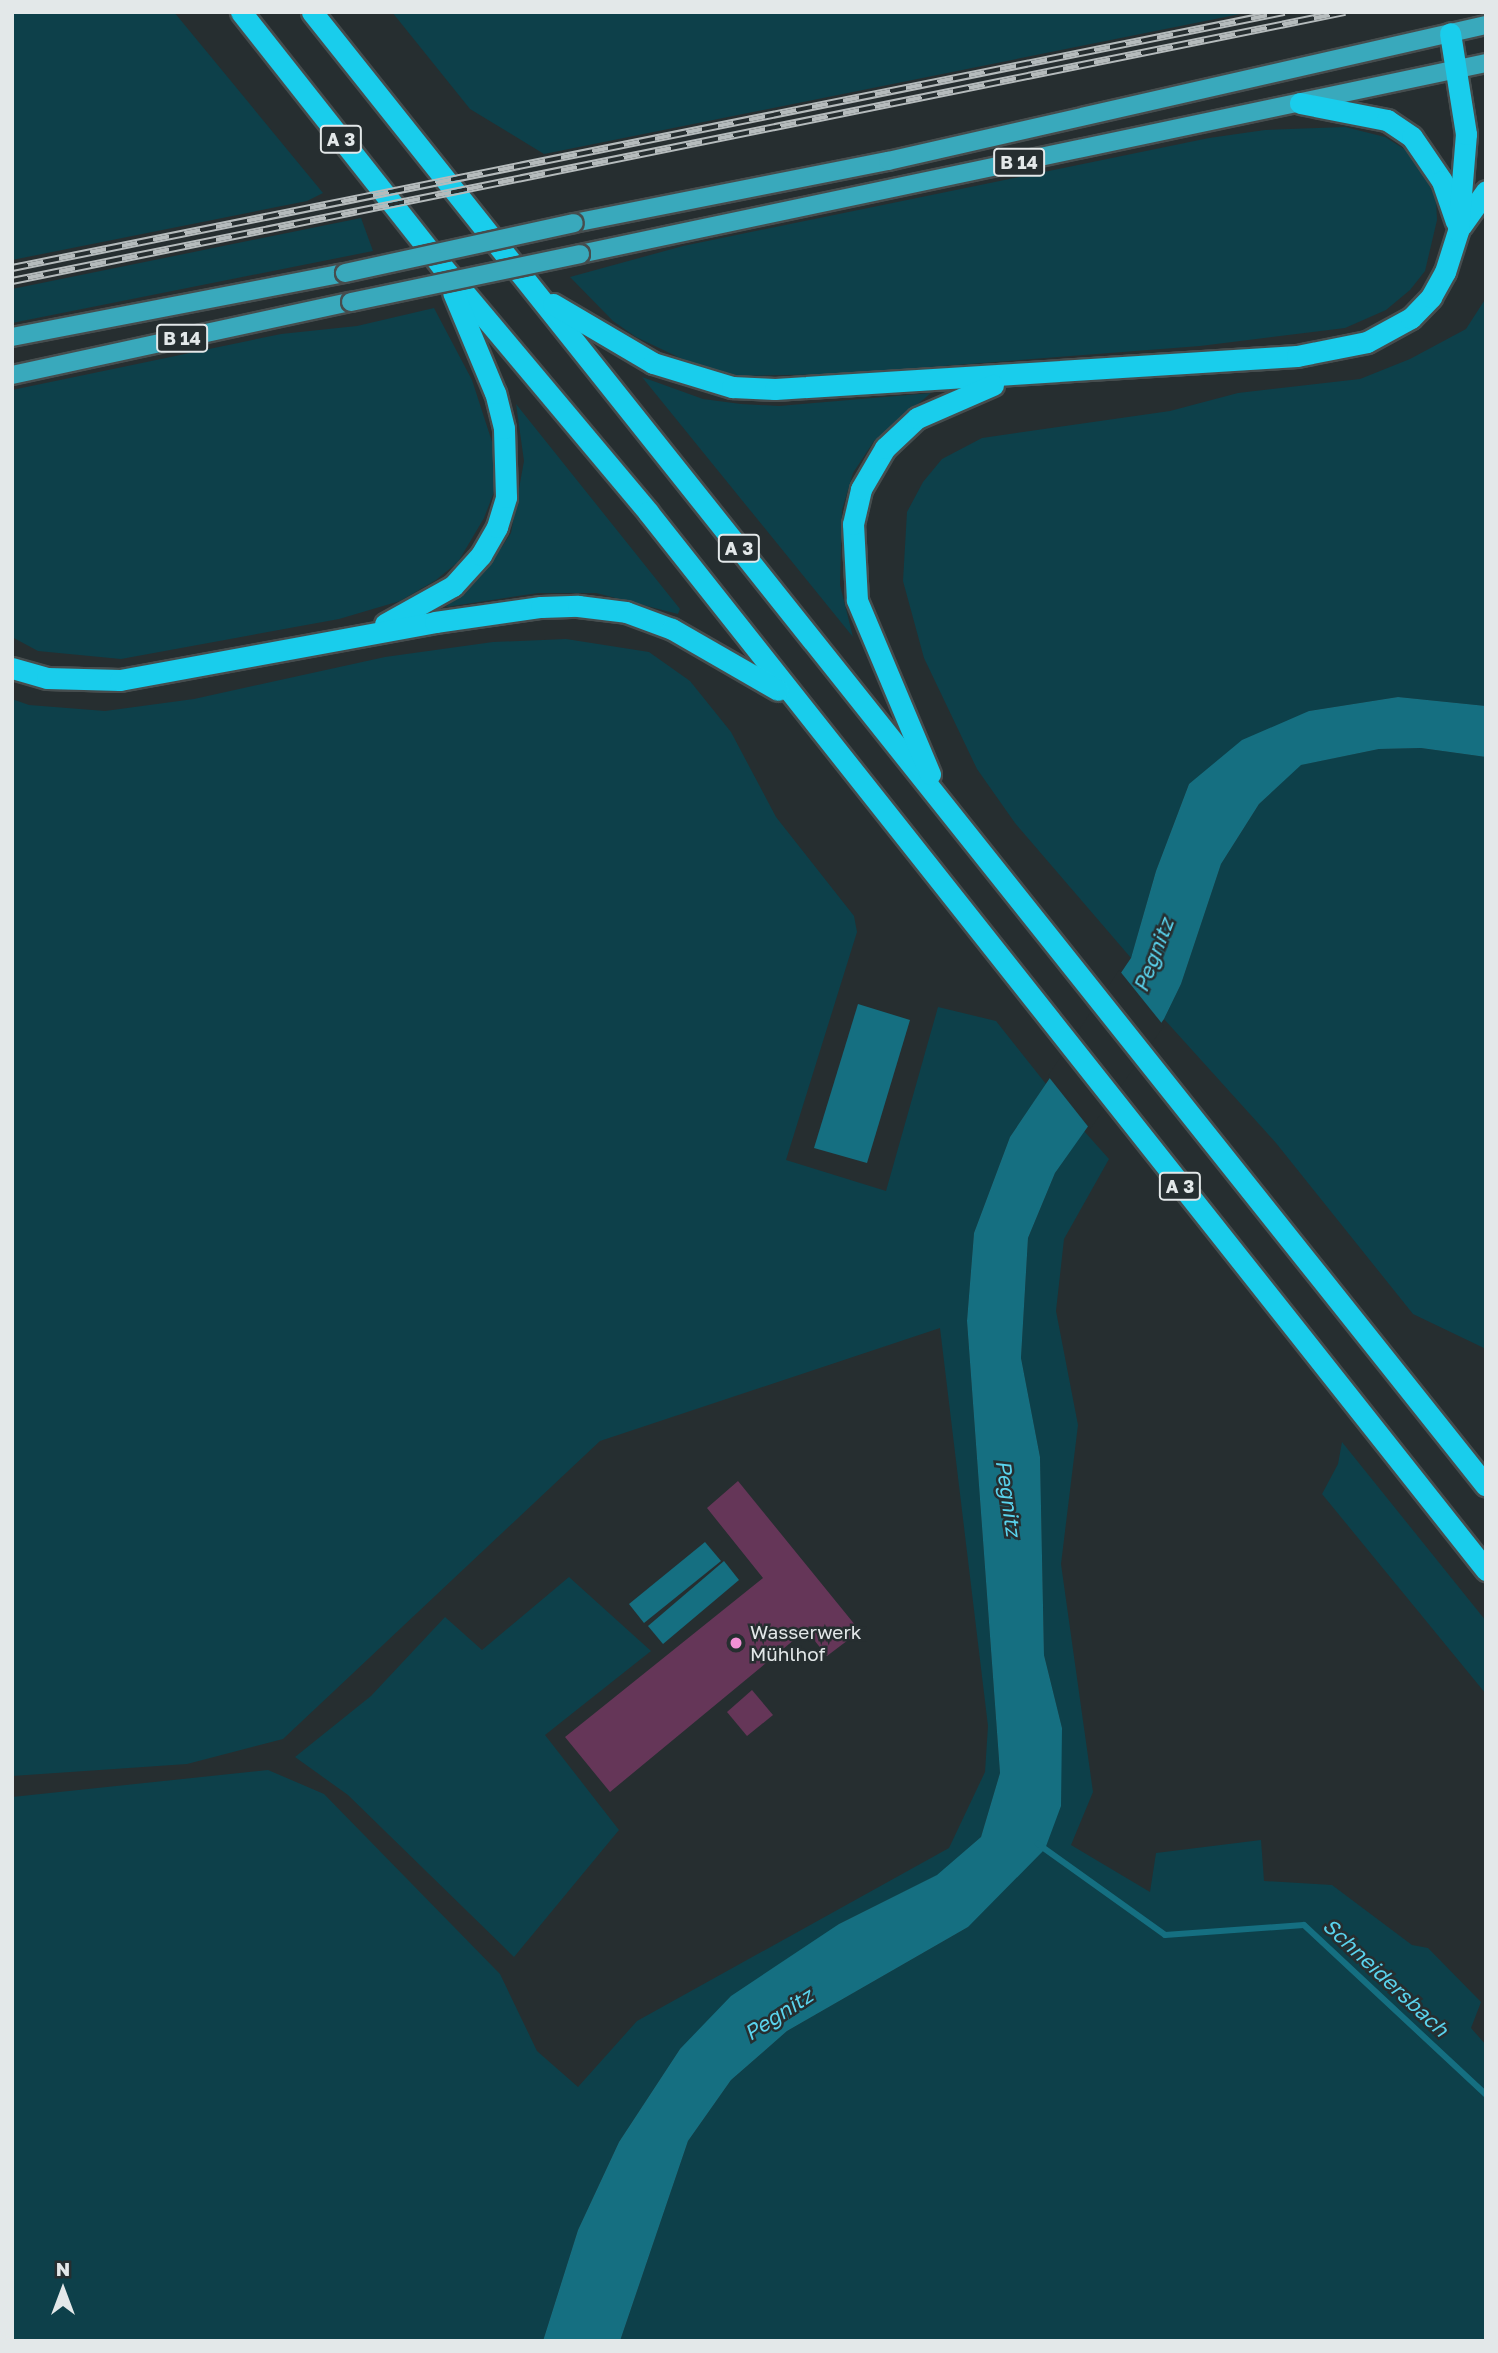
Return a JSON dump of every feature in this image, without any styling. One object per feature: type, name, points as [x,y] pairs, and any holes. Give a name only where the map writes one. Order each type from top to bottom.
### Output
[{"type":"highway","name":"A 3","points":[[241,12],[441,265],[648,512],[794,701],[1486,1570]]},
{"type":"highway","name":"A 3","points":[[312,12],[1486,1486]]},
{"type":"highway","points":[[534,291],[609,341],[653,363],[732,387],[775,389],[1016,377],[1297,356],[1367,342],[1410,318],[1431,297],[1445,272],[1458,231],[1466,134],[1458,69],[1450,33]]},
{"type":"highway","points":[[1300,103],[1387,120],[1412,137],[1442,180],[1458,231]]},
{"type":"highway","points":[[1458,231],[1486,191]]},
{"type":"highway","points":[[364,634],[453,586],[481,555],[497,527],[506,497],[504,428],[495,393],[441,265]]},
{"type":"highway","points":[[944,804],[857,600],[853,524],[862,489],[885,448],[917,418],[953,399],[1016,377]]},
{"type":"highway","points":[[12,668],[47,678],[120,680],[364,634],[541,607],[605,608],[672,629],[751,671],[794,701]]},
{"type":"main road","name":"B 14","points":[[12,337],[345,273],[574,223],[901,158],[1486,25]]},
{"type":"main road","name":"B 14","points":[[12,374],[1486,63]]},
{"type":"shaded area","points":[[12,12],[174,12],[323,193],[307,201],[12,260]]},
{"type":"shaded area","points":[[392,12],[1250,12],[544,154],[470,109]]},
{"type":"shaded area","points":[[1345,127],[1385,137],[1417,157],[1436,200],[1437,220],[1425,271],[1410,290],[1386,310],[1345,328],[1200,346],[840,374],[740,376],[697,366],[636,337],[613,321],[570,277],[683,246],[1209,138],[1265,130]]},
{"type":"shaded area","points":[[361,218],[373,251],[12,323],[12,289]]},
{"type":"shaded area","points":[[1486,298],[1486,706],[1398,697],[1309,711],[1189,784],[1156,871],[1131,958],[1015,823],[977,769],[924,658],[903,581],[907,512],[923,482],[942,459],[982,438],[1170,411],[1238,393],[1360,379],[1410,359],[1466,329]]},
{"type":"shaded area","points":[[434,308],[472,380],[495,451],[494,492],[484,518],[458,562],[436,580],[400,601],[339,619],[121,659],[38,651],[12,637],[12,390],[281,334],[357,326]]},
{"type":"shaded area","points":[[642,377],[703,399],[741,404],[779,406],[931,393],[874,441],[853,473],[842,510],[840,585],[853,637]]},
{"type":"shaded area","points":[[516,404],[680,609],[678,614],[596,593],[538,593],[446,607],[492,562],[511,533],[524,461]]},
{"type":"shaded area","points":[[566,639],[649,652],[690,681],[731,732],[776,817],[854,916],[857,932],[786,1160],[886,1191],[938,1007],[996,1021],[1046,1084],[1010,1137],[974,1233],[967,1321],[1000,1773],[981,1837],[938,1875],[839,1924],[680,2049],[619,2142],[578,2230],[543,2341],[12,2341],[12,1797],[268,1770],[324,1794],[500,1974],[537,2051],[578,2087],[637,2021],[949,1848],[985,1772],[988,1726],[940,1328],[600,1441],[283,1739],[187,1764],[12,1776],[12,699],[29,705],[105,711],[194,699],[385,657],[493,642]]},
{"type":"shaded area","points":[[1421,748],[1486,757],[1486,1349],[1413,1314],[1276,1143],[1164,1019],[1181,984],[1221,864],[1259,804],[1300,765],[1379,749]]},
{"type":"shaded area","points":[[1084,1131],[1109,1159],[1064,1239],[1056,1311],[1078,1425],[1061,1564],[1093,1792],[1071,1845],[1150,1892],[1156,1853],[1261,1840],[1264,1881],[1332,1885],[1412,1945],[1428,1948],[1481,2002],[1471,2028],[1486,2045],[1486,2341],[620,2341],[688,2141],[731,2080],[787,2031],[968,1927],[1062,1728],[1044,1655],[1040,1457],[1021,1358],[1028,1238],[1055,1173]]},
{"type":"shaded area","points":[[1342,1442],[1486,1621],[1486,1694],[1322,1494],[1338,1464]]},
{"type":"shaded area","points":[[569,1577],[651,1651],[545,1735],[619,1830],[514,1957],[348,1795],[295,1757],[371,1696],[445,1617],[482,1650]]},
{"type":"water","name":"Pegnitz","points":[[1398,697],[1486,706],[1486,757],[1421,748],[1379,749],[1301,765],[1259,804],[1221,864],[1181,984],[1164,1019],[1055,1173],[1028,1238],[1021,1358],[1040,1457],[1044,1655],[1062,1728],[1061,1806],[1045,1849],[968,1927],[787,2031],[731,2080],[688,2141],[620,2341],[543,2341],[578,2230],[619,2142],[680,2049],[731,1996],[839,1924],[937,1875],[981,1837],[1000,1773],[967,1321],[974,1233],[1010,1137],[1131,958],[1156,871],[1189,784],[1242,740],[1309,711]]},
{"type":"water","points":[[858,1004],[910,1020],[867,1163],[814,1148]]},
{"type":"water","points":[[705,1542],[721,1561],[644,1623],[629,1604]]},
{"type":"water","points":[[724,1561],[739,1580],[663,1644],[648,1626]]},
{"type":"pier","points":[[1119,970],[1164,1026],[1090,1129],[1048,1076]]},
{"type":"building","name":"Wasserwerk Mühlhof","points":[[738,1481],[860,1631],[827,1656],[806,1630],[610,1792],[565,1737],[763,1578],[707,1508]]},
{"type":"building","points":[[752,1690],[773,1715],[747,1736],[727,1712]]},
{"type":"waterway","name":"Schneidersbach","points":[[1038,1844],[1165,1935],[1304,1925],[1486,2095]]},
{"type":"railway","points":[[12,268],[1284,12]]},
{"type":"railway","points":[[12,281],[1345,12]]},
{"type":"place","name":"Wasserwerk Mühlhof","points":[[736,1643]]}]
